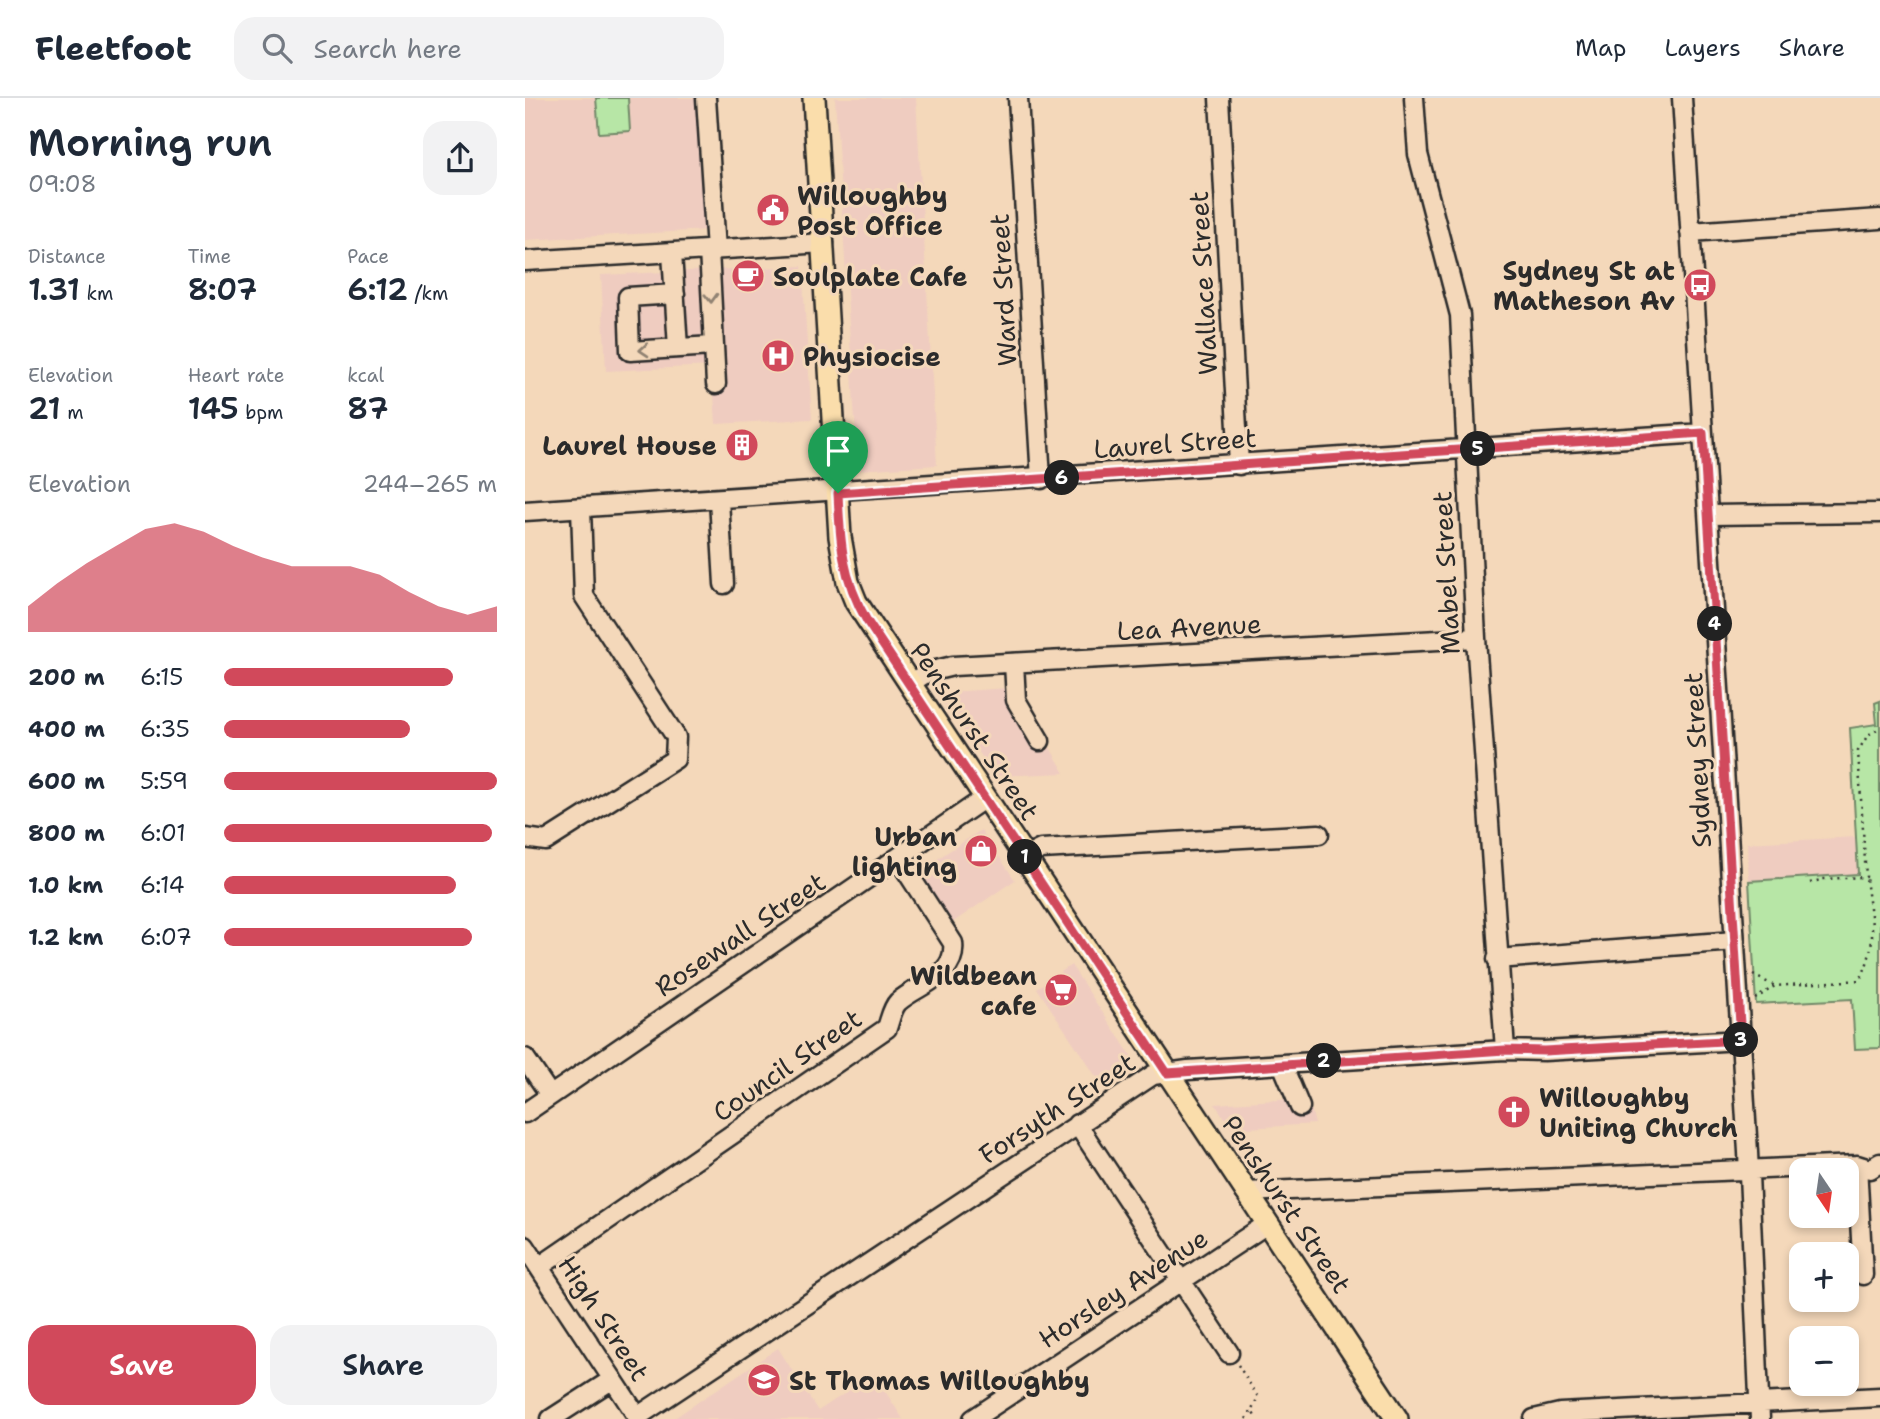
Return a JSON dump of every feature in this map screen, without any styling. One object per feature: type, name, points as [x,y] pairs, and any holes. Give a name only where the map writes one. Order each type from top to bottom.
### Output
[{"type":"main road","name":"Penshurst Street","points":[[814,98],[838,493],[848,582],[867,621],[1397,1419]]},
{"type":"street","points":[[706,98],[716,384]]},
{"type":"street","name":"Ward Street","points":[[1018,98],[1041,479]]},
{"type":"street","name":"Wallace Street","points":[[1219,98],[1239,465]]},
{"type":"street","name":"Mabel Street","points":[[1414,98],[1418,154],[1460,315],[1476,638],[1505,1050]]},
{"type":"street","name":"Sydney Street","points":[[1682,98],[1749,1172],[1759,1411]]},
{"type":"street","points":[[1690,232],[1880,219]]},
{"type":"street","points":[[525,261],[824,243]]},
{"type":"street","points":[[672,253],[678,348]]},
{"type":"street","points":[[674,294],[628,297],[630,351],[713,345]]},
{"type":"street","name":"Laurel Street","points":[[525,511],[838,493],[1703,433]]},
{"type":"street","points":[[719,500],[724,584]]},
{"type":"street","points":[[525,838],[546,841],[675,759],[676,737],[584,596],[581,508]]},
{"type":"street","points":[[1709,515],[1880,513]]},
{"type":"street","name":"Lea Avenue","points":[[909,684],[928,673],[953,666],[1476,638]]},
{"type":"street","points":[[1014,663],[1016,700],[1040,741]]},
{"type":"street","name":"Rosewall Street","points":[[525,1113],[985,798]]},
{"type":"street","points":[[1025,857],[1041,849],[1319,834]]},
{"type":"street","name":"Council Street","points":[[539,1268],[887,1028],[895,1004],[947,969],[953,956],[953,943],[898,858]]},
{"type":"street","points":[[1497,959],[1735,941]]},
{"type":"street","name":"Forsyth Street","points":[[638,1418],[1153,1075],[1505,1050],[1544,1051],[1741,1040]]},
{"type":"street","points":[[525,1058],[550,1095]]},
{"type":"street","points":[[1282,1064],[1300,1107]]},
{"type":"street","points":[[1077,1124],[1229,1353]]},
{"type":"street","points":[[1859,1166],[1870,1169],[1880,1163]]},
{"type":"street","points":[[1245,1192],[1789,1169]]},
{"type":"street","points":[[1859,1202],[1863,1275]]},
{"type":"street","name":"Horsley Avenue","points":[[973,1419],[1267,1224]]},
{"type":"street","name":"High Street","points":[[525,1246],[638,1418]]},
{"type":"street","points":[[551,1419],[613,1379]]},
{"type":"street","points":[[1534,1419],[1560,1413],[1759,1411],[1880,1397]]},
{"type":"path","points":[[1755,999],[1775,986],[1860,980],[1874,947],[1874,922],[1866,877],[1857,751],[1868,736],[1880,728]]},
{"type":"path","points":[[1810,883],[1823,879],[1866,877]]},
{"type":"path","points":[[1751,974],[1775,986]]},
{"type":"path","points":[[1229,1353],[1258,1398],[1247,1419]]},
{"type":"path","points":[[1252,1410],[1256,1419]]},
{"type":"shaded area","points":[[525,98],[702,98],[708,230],[525,240]]},
{"type":"shaded area","points":[[835,98],[916,98],[937,465],[858,470]]},
{"type":"shaded area","points":[[802,266],[812,419],[716,424],[712,366],[606,371],[601,275]]},
{"type":"shaded area","points":[[1021,687],[1021,699],[1065,773],[996,776],[936,693]]},
{"type":"shaded area","points":[[981,830],[1015,880],[949,925],[916,873]]},
{"type":"shaded area","points":[[1856,837],[1858,874],[1749,881],[1747,843]]},
{"type":"shaded area","points":[[1071,965],[1132,1057],[1132,1064],[1101,1084],[1037,988]]},
{"type":"shaded area","points":[[1293,1099],[1297,1108],[1311,1108],[1315,1124],[1232,1129],[1215,1104]]},
{"type":"shaded area","name":"St Thomas Willoughby","points":[[778,1348],[818,1411],[874,1374],[903,1419],[673,1419]]},
{"type":"green space","points":[[596,98],[628,98],[630,131],[599,133]]},
{"type":"green space","points":[[1880,701],[1880,1048],[1855,1049],[1852,999],[1756,1004],[1749,881],[1858,874],[1850,728],[1877,724],[1875,703]]},
{"type":"place","name":"Willoughby Post Office","points":[[773,210]]},
{"type":"place","name":"Soulplate Cafe","points":[[748,276]]},
{"type":"place","name":"Sydney St at Matheson Av","points":[[1700,285]]},
{"type":"place","name":"Physiocise","points":[[778,356]]},
{"type":"place","name":"Laurel House","points":[[742,445]]},
{"type":"place","name":"Urban lighting","points":[[981,851]]},
{"type":"place","name":"Wildbean cafe","points":[[1061,990]]},
{"type":"place","name":"Willoughby Uniting Church","points":[[1514,1112]]},
{"type":"place","name":"St Thomas Willoughby","points":[[764,1380]]},
{"type":"route","points":[[1703,433],[1741,1040],[1544,1051],[1505,1050],[1167,1073],[856,602],[843,559],[838,493],[1703,433]]}]
